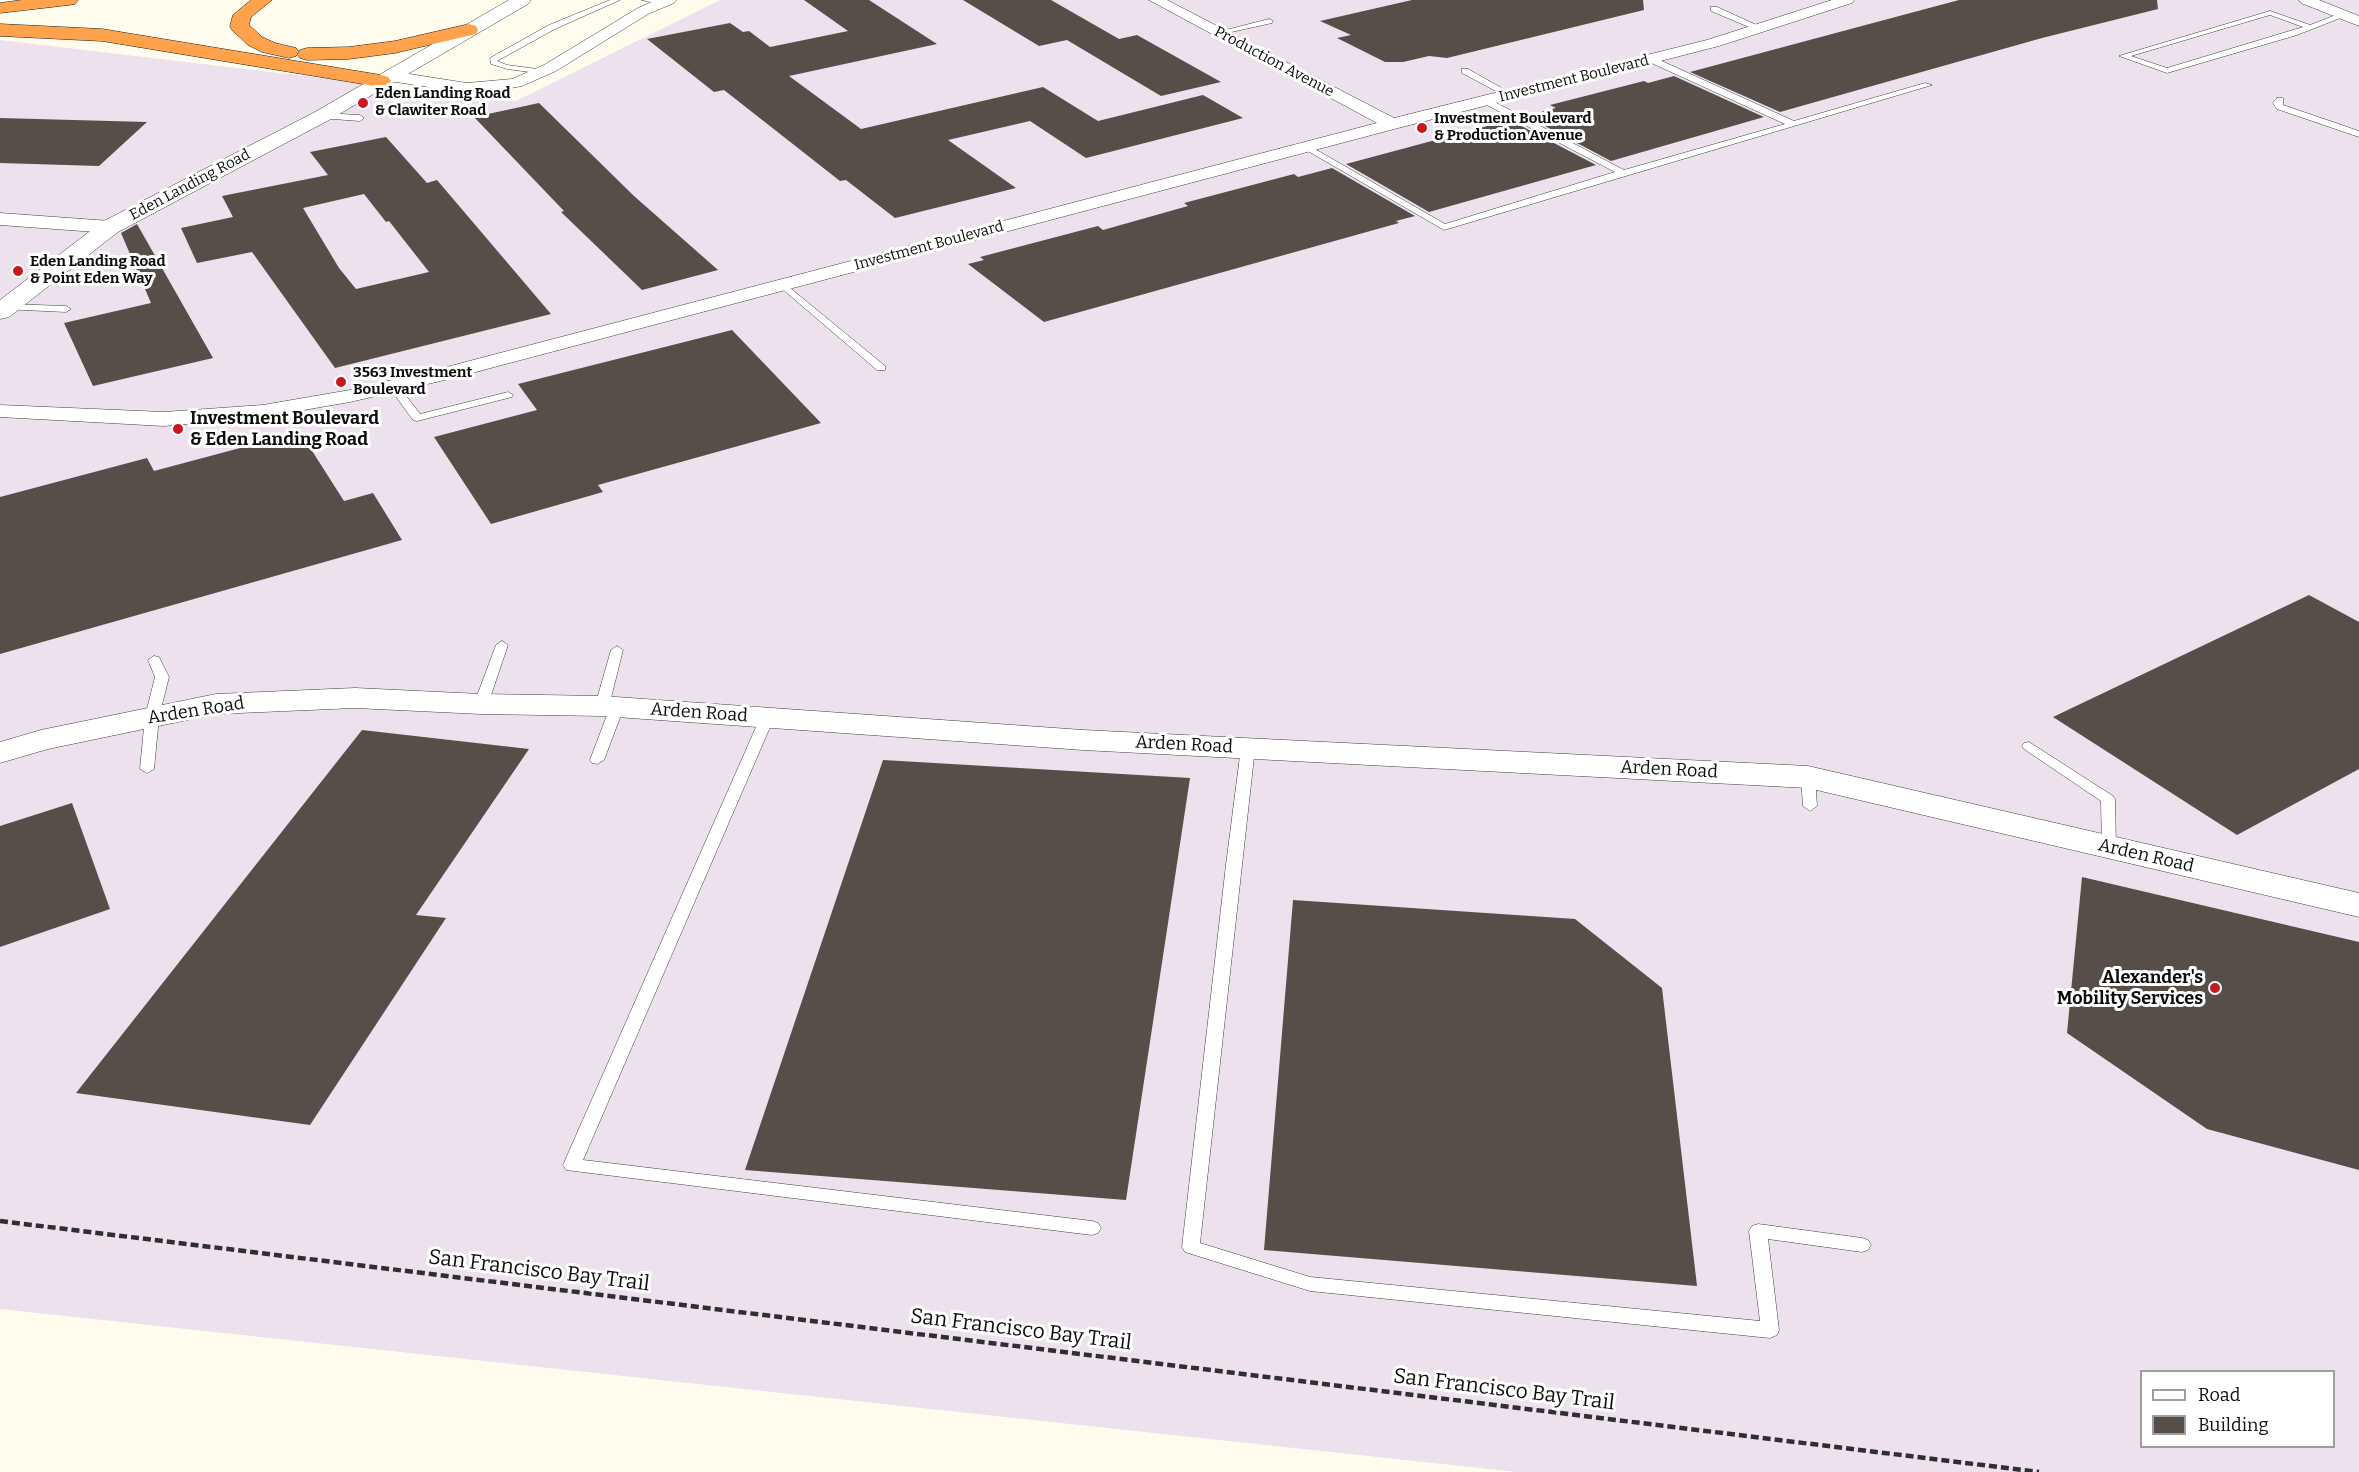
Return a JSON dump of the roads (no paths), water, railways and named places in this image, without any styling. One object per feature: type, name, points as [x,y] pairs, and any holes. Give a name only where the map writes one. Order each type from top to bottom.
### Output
[{"type":"highway","points":[[0,8],[69,0]]},
{"type":"highway","points":[[263,0],[242,15],[239,26],[255,40],[269,48],[390,76]]},
{"type":"highway","points":[[0,30],[102,35],[264,60],[390,76]]},
{"type":"highway","points":[[299,54],[349,53],[395,47],[469,30]]},
{"type":"street","name":"Eden Landing Road","points":[[3,309],[110,227],[322,116],[522,0]]},
{"type":"street","name":"Production Avenue","points":[[1156,0],[1392,124]]},
{"type":"street","name":"Investment Boulevard","points":[[0,411],[164,419],[263,411],[394,387],[1392,124],[1650,59],[1847,0]]},
{"type":"street","points":[[2306,0],[2359,21]]},
{"type":"street","points":[[390,76],[484,88],[516,83],[542,72],[659,1]]},
{"type":"street","points":[[0,219],[110,227]]},
{"type":"street","name":"Arden Road","points":[[0,753],[41,740],[216,704],[355,698],[610,707],[1248,748],[1809,792],[2109,848],[2359,905]]},
{"type":"lane","points":[[542,72],[507,67],[495,64],[493,60],[552,27],[616,0]]},
{"type":"lane","points":[[1714,9],[1759,28]]},
{"type":"lane","points":[[2309,27],[2270,13],[2122,56],[2167,71],[2309,27],[2344,15]]},
{"type":"lane","points":[[1218,33],[1269,21]]},
{"type":"lane","points":[[1650,59],[1793,124]]},
{"type":"lane","points":[[1465,71],[1510,95]]},
{"type":"lane","points":[[1305,147],[1444,227],[1928,85]]},
{"type":"lane","points":[[2280,100],[2277,103],[2280,107],[2359,134]]},
{"type":"lane","points":[[1486,101],[1623,173]]},
{"type":"lane","points":[[322,116],[360,118]]},
{"type":"lane","points":[[783,285],[881,368]]},
{"type":"lane","points":[[3,309],[66,309]]},
{"type":"lane","points":[[394,387],[417,418],[508,395]]},
{"type":"lane","points":[[481,704],[502,645]]},
{"type":"lane","points":[[597,760],[610,707],[617,650]]},
{"type":"lane","points":[[147,769],[152,717],[162,677],[154,660]]},
{"type":"lane","points":[[767,718],[572,1165],[1092,1228]]},
{"type":"lane","points":[[2030,746],[2108,799],[2109,848]]},
{"type":"lane","points":[[1248,748],[1191,1247],[1310,1284],[1770,1330],[1758,1231],[1862,1245]]},
{"type":"place","name":"Eden Landing Road & Clawiter Road","points":[[363,103]]},
{"type":"place","name":"Investment Boulevard & Production Avenue","points":[[1422,128]]},
{"type":"place","name":"Eden Landing Road & Point Eden Way","points":[[18,271]]},
{"type":"place","name":"3563 Investment Boulevard","points":[[341,382]]},
{"type":"place","name":"Investment Boulevard & Eden Landing Road","points":[[178,429]]},
{"type":"place","name":"Alexander's Mobility Services","points":[[2215,988]]}]
